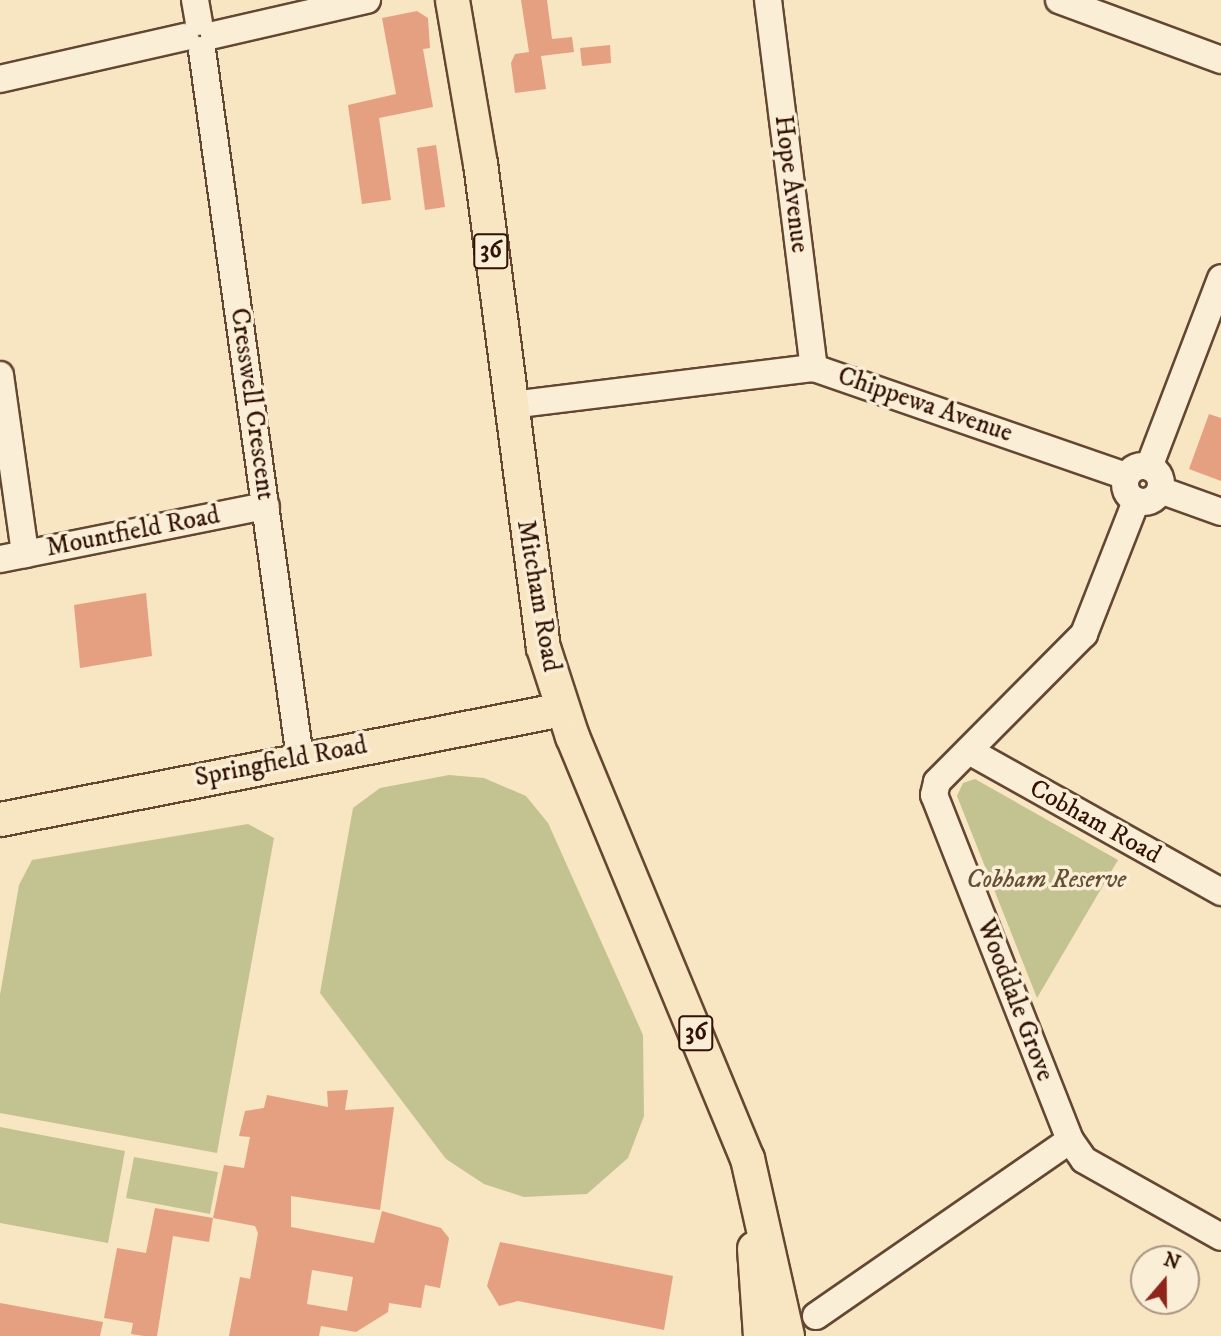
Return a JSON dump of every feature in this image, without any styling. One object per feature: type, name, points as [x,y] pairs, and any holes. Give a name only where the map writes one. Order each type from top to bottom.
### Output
[{"type":"main road","name":"Mitcham Road","points":[[452,0],[543,647],[562,709],[747,1158],[787,1336]]},
{"type":"main road","name":"Springfield Road","points":[[0,819],[300,758],[562,709]]},
{"type":"main road","name":"Mitcham Road","points":[[747,1158],[760,1336]]},
{"type":"street","points":[[0,79],[199,29],[368,0]]},
{"type":"street","name":"Hope Avenue","points":[[768,0],[814,368]]},
{"type":"street","points":[[1059,0],[1221,60]]},
{"type":"street","name":"Cresswell Crescent","points":[[199,29],[300,758]]},
{"type":"street","points":[[1145,477],[1221,278]]},
{"type":"street","name":"Chippewa Avenue","points":[[510,405],[814,368],[1145,477],[1221,512]]},
{"type":"street","points":[[0,376],[12,556]]},
{"type":"street","name":"Wooddale Grove","points":[[1070,1140],[934,795],[937,782],[1084,634],[1136,501],[1127,494],[1145,477]]},
{"type":"street","name":"Mountfield Road","points":[[12,556],[266,506]]},
{"type":"street","name":"Cobham Road","points":[[969,751],[1221,892]]},
{"type":"street","points":[[816,1316],[1070,1140],[1084,1160],[1221,1237]]},
{"type":"green space","points":[[449,775],[484,778],[526,796],[548,823],[643,1035],[644,1116],[628,1158],[587,1194],[524,1197],[484,1184],[446,1159],[320,993],[353,808],[380,788]]},
{"type":"green space","name":"Cobham Reserve","points":[[975,779],[1118,860],[1037,998],[957,796],[963,783]]},
{"type":"green space","points":[[248,824],[274,838],[217,1153],[0,1113],[0,995],[19,885],[32,860]]},
{"type":"green space","points":[[0,1127],[125,1151],[108,1243],[0,1223]]},
{"type":"green space","points":[[134,1157],[218,1172],[210,1214],[126,1198]]},
{"type":"building","points":[[521,0],[547,0],[552,39],[572,37],[574,52],[541,56],[546,89],[515,93],[511,63],[515,54],[529,52]]},
{"type":"building","points":[[417,11],[428,18],[430,48],[423,49],[433,107],[379,118],[391,200],[362,204],[348,105],[396,94],[382,18]]},
{"type":"building","points":[[610,45],[611,63],[582,66],[580,48]]},
{"type":"building","points":[[436,145],[445,207],[425,210],[417,148]]},
{"type":"building","points":[[1209,414],[1221,418],[1221,481],[1189,469]]},
{"type":"building","points":[[146,593],[152,656],[80,668],[74,605]]},
{"type":"building","points":[[348,1090],[345,1110],[394,1107],[380,1210],[291,1196],[291,1227],[374,1243],[382,1211],[441,1228],[449,1238],[440,1288],[425,1285],[421,1308],[389,1303],[388,1312],[356,1332],[321,1326],[319,1336],[229,1336],[240,1277],[250,1279],[258,1233],[255,1226],[213,1218],[224,1165],[244,1168],[250,1137],[239,1136],[245,1111],[264,1108],[267,1095],[328,1107],[327,1091]],"holes":[[[312,1270],[353,1277],[347,1311],[307,1304]]]},
{"type":"building","points":[[155,1208],[213,1218],[209,1242],[173,1236],[157,1336],[144,1336],[131,1334],[133,1323],[104,1318],[117,1248],[146,1253]]},
{"type":"building","points":[[500,1242],[673,1276],[664,1330],[518,1301],[499,1306],[487,1286]]},
{"type":"building","points":[[0,1303],[103,1322],[100,1336],[0,1336]]}]
